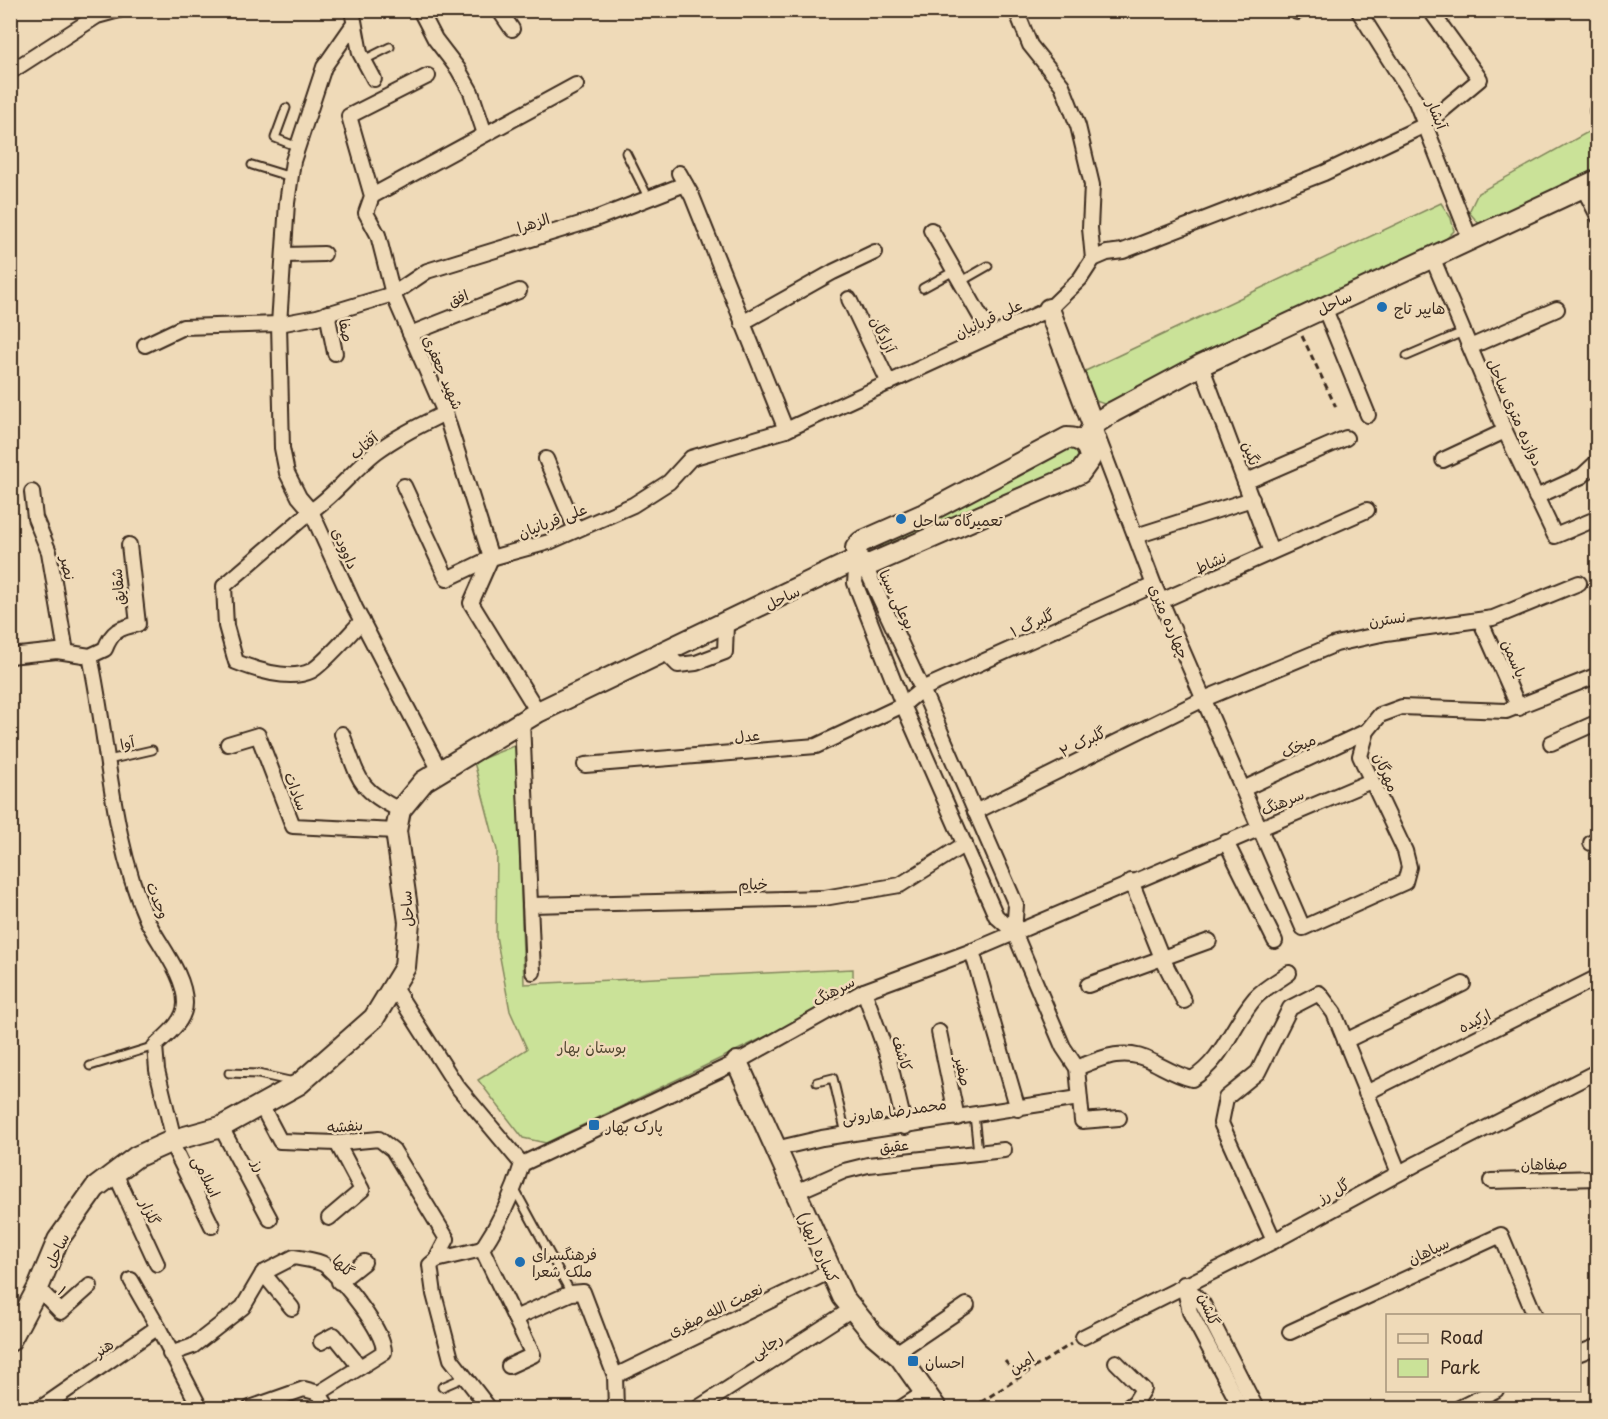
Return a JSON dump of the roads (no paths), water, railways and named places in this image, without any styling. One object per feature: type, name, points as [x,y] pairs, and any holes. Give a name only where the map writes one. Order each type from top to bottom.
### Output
[{"type":"street","points":[[10,72],[97,16],[119,10]]},
{"type":"street","points":[[420,10],[435,39],[458,69],[471,92],[485,134]]},
{"type":"street","points":[[499,10],[512,29]]},
{"type":"street","points":[[1016,10],[1029,45],[1062,85],[1078,126],[1092,185],[1090,228],[1093,259],[1107,253],[1124,251],[1324,173],[1425,125],[1480,79],[1436,13]]},
{"type":"street","name":"آبشار","points":[[1358,10],[1416,102],[1470,239]]},
{"type":"street","points":[[353,17],[364,60],[374,79]]},
{"type":"street","name":"داوودی","points":[[353,17],[324,68],[298,147],[291,177],[287,203],[279,324],[282,448],[287,473],[299,497],[311,511],[362,621],[440,771]]},
{"type":"street","name":"شهید جعفری","points":[[428,76],[349,116],[372,196],[366,213],[378,235],[393,294],[445,413],[491,558]]},
{"type":"street","points":[[372,196],[576,85]]},
{"type":"street","name":"الزهرا","points":[[393,294],[427,271],[590,221],[648,197],[682,178],[786,430]]},
{"type":"street","points":[[1590,183],[1598,216]]},
{"type":"street","name":"ساحل","points":[[857,560],[856,548],[861,542],[922,515],[1067,438],[1088,434],[1202,365],[1590,183]]},
{"type":"street","points":[[931,230],[991,335]]},
{"type":"street","points":[[742,323],[833,272],[875,252]]},
{"type":"street","points":[[285,255],[324,254]]},
{"type":"street","name":"دوازده متری ساحل","points":[[1432,257],[1505,431],[1555,536],[1598,518]]},
{"type":"street","name":"علی قربانیان","points":[[404,486],[447,579],[491,558],[549,542],[633,505],[669,482],[691,458],[786,430],[1048,309],[1080,279],[1093,259]]},
{"type":"street","name":"افق","points":[[410,334],[519,291]]},
{"type":"street","points":[[145,345],[183,327],[279,324],[393,294]]},
{"type":"street","name":"آزادگان","points":[[849,300],[889,383]]},
{"type":"street","points":[[1324,307],[1368,415]]},
{"type":"street","name":"چهارده متری","points":[[1048,309],[1088,434],[1136,536],[1154,585],[1303,928]]},
{"type":"street","points":[[1470,347],[1557,309]]},
{"type":"street","name":"صفا","points":[[327,313],[335,353]]},
{"type":"street","name":"نگین","points":[[1202,365],[1271,552]]},
{"type":"street","name":"آفتاب","points":[[362,621],[311,671],[295,674],[266,671],[236,662],[226,626],[224,586],[311,511],[327,501],[374,453],[403,434],[445,413]]},
{"type":"street","points":[[1443,460],[1505,431]]},
{"type":"street","name":"ساحل","points":[[857,560],[863,564],[871,564],[1080,473],[1090,459],[1088,434]]},
{"type":"street","points":[[1245,482],[1346,438]]},
{"type":"street","points":[[546,459],[576,530]]},
{"type":"street","points":[[1536,497],[1582,476],[1598,461]]},
{"type":"street","name":"نصر","points":[[32,492],[35,518],[49,552],[66,652]]},
{"type":"street","points":[[1136,536],[1251,499]]},
{"type":"street","name":"نشاط","points":[[1161,601],[1367,510]]},
{"type":"street","name":"شقایق","points":[[90,656],[105,649],[111,634],[121,627],[138,624],[129,545]]},
{"type":"street","points":[[491,558],[471,603],[530,717],[530,905],[533,972]]},
{"type":"street","name":"ساحل","points":[[10,1341],[38,1288],[58,1240],[95,1188],[136,1157],[173,1141],[221,1127],[299,1084],[374,1018],[405,967],[409,922],[396,831],[400,810],[424,781],[530,717],[857,560]]},
{"type":"street","name":"بوعلی سینا","points":[[857,560],[869,575],[922,689],[1016,905],[1014,932]]},
{"type":"street","name":"بوعلی سینا","points":[[857,560],[855,584],[903,705],[996,915],[1014,932],[1063,1047],[1077,1068],[1082,1121],[1119,1118]]},
{"type":"street","name":"نسترن","points":[[1204,699],[1336,644],[1386,633],[1493,618],[1579,583]]},
{"type":"street","name":"گلبرگ ۱","points":[[903,705],[922,689],[1154,585]]},
{"type":"street","name":"یاسمن","points":[[1480,620],[1518,708]]},
{"type":"street","points":[[10,656],[57,651],[90,656]]},
{"type":"street","name":"وحدت","points":[[90,656],[122,846],[147,919],[179,978],[185,1000],[184,1016],[155,1046]]},
{"type":"street","points":[[1367,731],[1380,715],[1402,707],[1506,711],[1598,675]]},
{"type":"street","name":"گلبرک ۲","points":[[975,812],[1204,699]]},
{"type":"street","name":"عدل","points":[[585,765],[816,746],[903,705]]},
{"type":"street","points":[[1551,743],[1598,722]]},
{"type":"street","name":"میخک","points":[[1243,789],[1367,731]]},
{"type":"street","name":"مهرگان","points":[[1303,928],[1405,882],[1409,867],[1405,851],[1360,756],[1367,731]]},
{"type":"street","points":[[342,734],[363,787],[376,798],[400,810]]},
{"type":"street","name":"سادات","points":[[228,744],[258,735],[293,826],[396,831]]},
{"type":"street","name":"سرهنگ","points":[[522,1164],[737,1062],[864,992],[972,951],[1131,881],[1371,781]]},
{"type":"street","points":[[1226,842],[1275,941]]},
{"type":"street","name":"خیام","points":[[530,905],[824,898],[900,885],[965,844]]},
{"type":"street","points":[[1131,881],[1162,958],[1184,1001]]},
{"type":"street","points":[[1088,985],[1209,941]]},
{"type":"street","points":[[972,951],[1018,1109]]},
{"type":"street","points":[[1077,1068],[1107,1055],[1129,1053],[1152,1061],[1172,1074],[1192,1079],[1205,1071],[1224,1047],[1255,998],[1289,973]]},
{"type":"street","name":"ارکیده","points":[[1366,1093],[1598,978]]},
{"type":"street","points":[[1345,1041],[1463,984]]},
{"type":"street","points":[[393,986],[456,1085],[522,1164],[514,1190],[497,1227],[482,1249],[436,1260]]},
{"type":"street","name":"کاشف","points":[[864,992],[890,1060],[905,1127]]},
{"type":"street","points":[[1274,1241],[1221,1123],[1226,1098],[1258,1072],[1290,1008],[1319,993],[1334,1013],[1399,1173]]},
{"type":"street","name":"صفیر","points":[[939,1032],[957,1118]]},
{"type":"street","points":[[155,1046],[157,1070],[173,1141]]},
{"type":"street","name":"کساره (بهار)","points":[[737,1062],[829,1272],[843,1298],[873,1334],[896,1353],[931,1400]]},
{"type":"street","name":"گل رز","points":[[1083,1337],[1184,1284],[1274,1241],[1399,1173],[1598,1071]]},
{"type":"street","name":"محمدرضا هارونی","points":[[775,1149],[846,1134],[905,1127],[1079,1098]]},
{"type":"street","name":"بنفشه","points":[[261,1105],[280,1141],[337,1143],[379,1139],[393,1150],[447,1239],[436,1260],[430,1265],[444,1338],[451,1359],[489,1408]]},
{"type":"street","name":"رز","points":[[221,1127],[270,1219]]},
{"type":"street","name":"اسلامی","points":[[173,1141],[212,1226]]},
{"type":"street","points":[[329,1218],[362,1190],[337,1143]]},
{"type":"street","name":"عقیق","points":[[794,1193],[844,1171],[868,1165],[1004,1150]]},
{"type":"street","name":"گلزار","points":[[115,1173],[157,1264]]},
{"type":"street","name":"صفاهان","points":[[1491,1181],[1598,1178]]},
{"type":"street","name":"سپاهان","points":[[1290,1332],[1501,1235],[1535,1314]]},
{"type":"street","points":[[482,1249],[533,1355],[509,1366]]},
{"type":"street","name":"گلها","points":[[263,1273],[294,1257],[323,1264],[384,1341],[384,1352],[319,1393]]},
{"type":"street","points":[[339,1282],[364,1262]]},
{"type":"street","name":"نعمت الله صفری","points":[[615,1376],[829,1272]]},
{"type":"street","points":[[170,1354],[193,1346],[243,1307],[263,1273],[292,1308]]},
{"type":"street","points":[[131,1280],[200,1408]]},
{"type":"street","name":"گلشن","points":[[1184,1284],[1190,1312],[1241,1408]]},
{"type":"street","name":"گلشن","points":[[1184,1284],[1203,1304],[1256,1408]]},
{"type":"street","name":"۱","points":[[38,1288],[61,1312],[90,1286]]},
{"type":"street","points":[[514,1318],[571,1293],[583,1292],[615,1376],[613,1408]]},
{"type":"street","points":[[896,1353],[967,1305]]},
{"type":"street","name":"رجایی","points":[[698,1408],[852,1309]]},
{"type":"street","name":"هنر","points":[[41,1408],[158,1327]]},
{"type":"street","points":[[321,1342],[334,1335],[360,1367]]},
{"type":"street","points":[[1581,1353],[1598,1346]]},
{"type":"street","points":[[1116,1362],[1143,1389],[1135,1402],[1127,1408]]},
{"type":"street","points":[[250,1408],[304,1389],[319,1393],[328,1408]]},
{"type":"street","points":[[1459,1408],[1492,1392]]},
{"type":"street","points":[[901,1408],[931,1400]]},
{"type":"lane","points":[[364,60],[390,46]]},
{"type":"lane","points":[[286,108],[275,138],[298,147]]},
{"type":"lane","points":[[626,153],[648,197]]},
{"type":"lane","points":[[252,165],[291,177]]},
{"type":"lane","points":[[923,288],[988,266]]},
{"type":"lane","points":[[1407,356],[1463,332]]},
{"type":"lane","name":"آوا","points":[[108,760],[152,750]]},
{"type":"lane","points":[[90,1066],[155,1046]]},
{"type":"lane","points":[[229,1073],[258,1074],[299,1084]]},
{"type":"lane","points":[[817,1082],[833,1078],[846,1134]]},
{"type":"lane","points":[[974,1115],[978,1152]]},
{"type":"lane","points":[[514,1190],[571,1293]]},
{"type":"lane","points":[[441,1387],[465,1377]]},
{"type":"place","name":"هایپر تاج","points":[[1382,307]]},
{"type":"place","name":"تعمیرگاه ساحل","points":[[901,519]]},
{"type":"place","name":"پارک بهار","points":[[594,1125]]},
{"type":"place","name":"فرهنگسرای ملک شعرا","points":[[520,1262]]},
{"type":"place","name":"احسان","points":[[913,1361]]},
{"type":"park label","name":"بوستان بهار","points":[[592,1046]]}]
